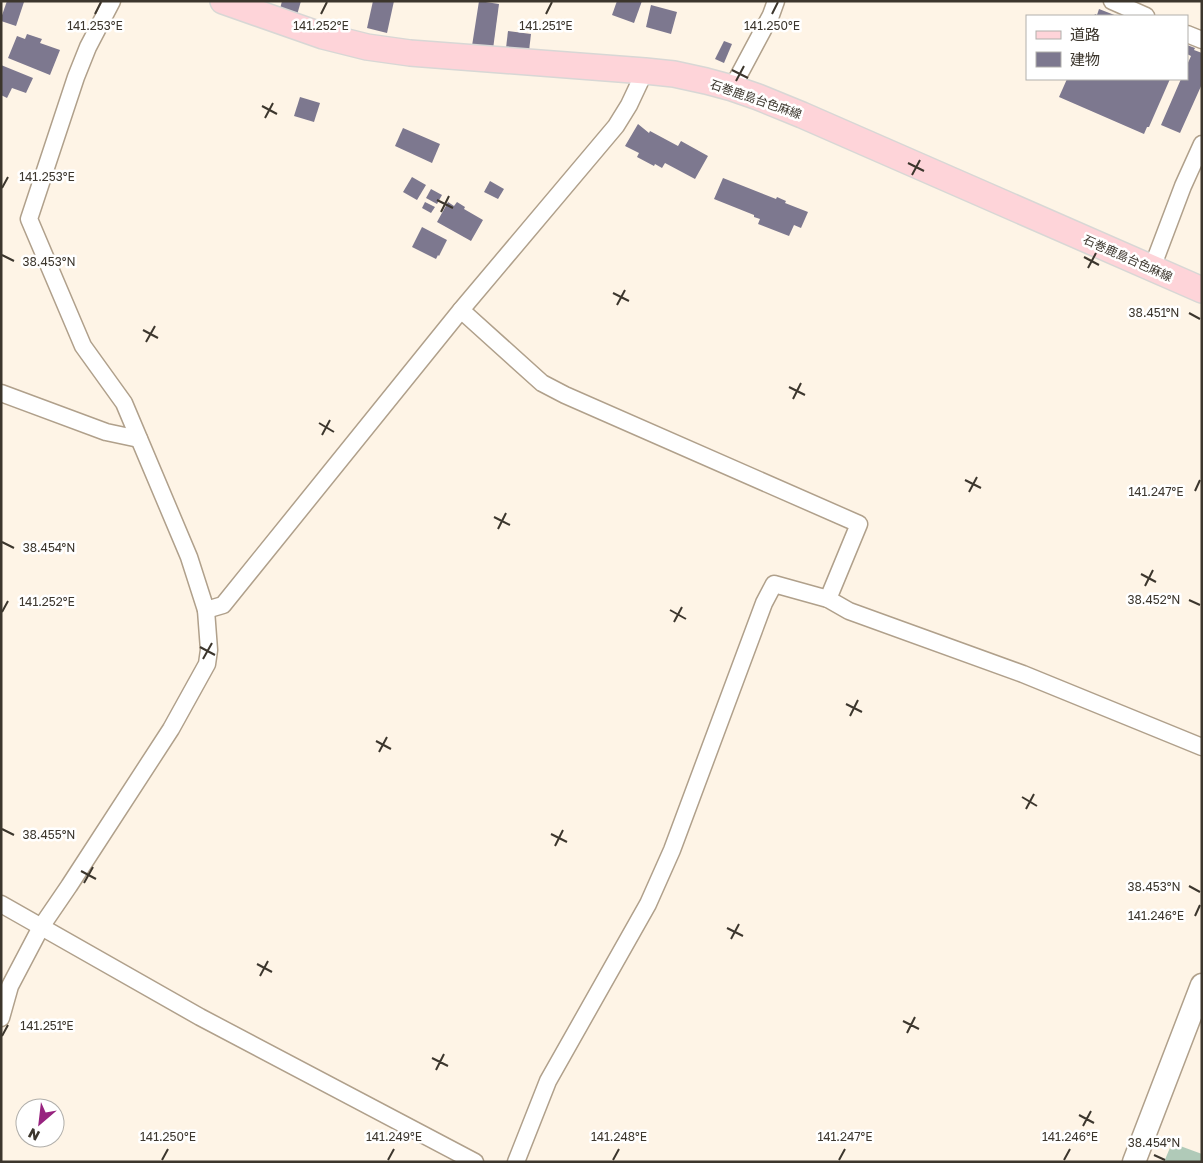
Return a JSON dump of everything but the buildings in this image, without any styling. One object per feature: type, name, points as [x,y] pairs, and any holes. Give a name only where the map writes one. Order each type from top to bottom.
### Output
[{"type":"main road","name":"石巻鹿島台色麻線","points":[[223,1],[323,36],[367,47],[420,54],[674,74],[732,88],[802,115],[1202,290]]},
{"type":"main road","points":[[1134,1162],[1202,985]]},
{"type":"street","points":[[1,1018],[10,986],[41,927],[171,729],[207,664],[209,650],[206,610],[189,557],[124,403],[83,346],[29,219],[76,77],[88,46],[112,1]]},
{"type":"street","points":[[732,88],[771,15],[776,1]]},
{"type":"street","points":[[1112,1],[1144,15]]},
{"type":"street","points":[[1188,34],[1202,40]]},
{"type":"street","points":[[206,610],[223,605],[461,310],[616,126],[629,105],[645,71]]},
{"type":"street","points":[[1152,268],[1183,186],[1202,144]]},
{"type":"street","points":[[461,310],[542,383],[565,395],[859,524],[828,600]]},
{"type":"street","points":[[1,393],[106,432],[138,439]]},
{"type":"street","points":[[516,1162],[548,1081],[648,904],[675,841],[764,603],[774,584],[828,600],[849,611],[1023,674],[1202,747]]},
{"type":"street","points":[[1,904],[200,1017],[475,1162]]},
{"type":"green space","points":[[1172,1143],[1202,1154],[1202,1162],[1164,1162]]}]
